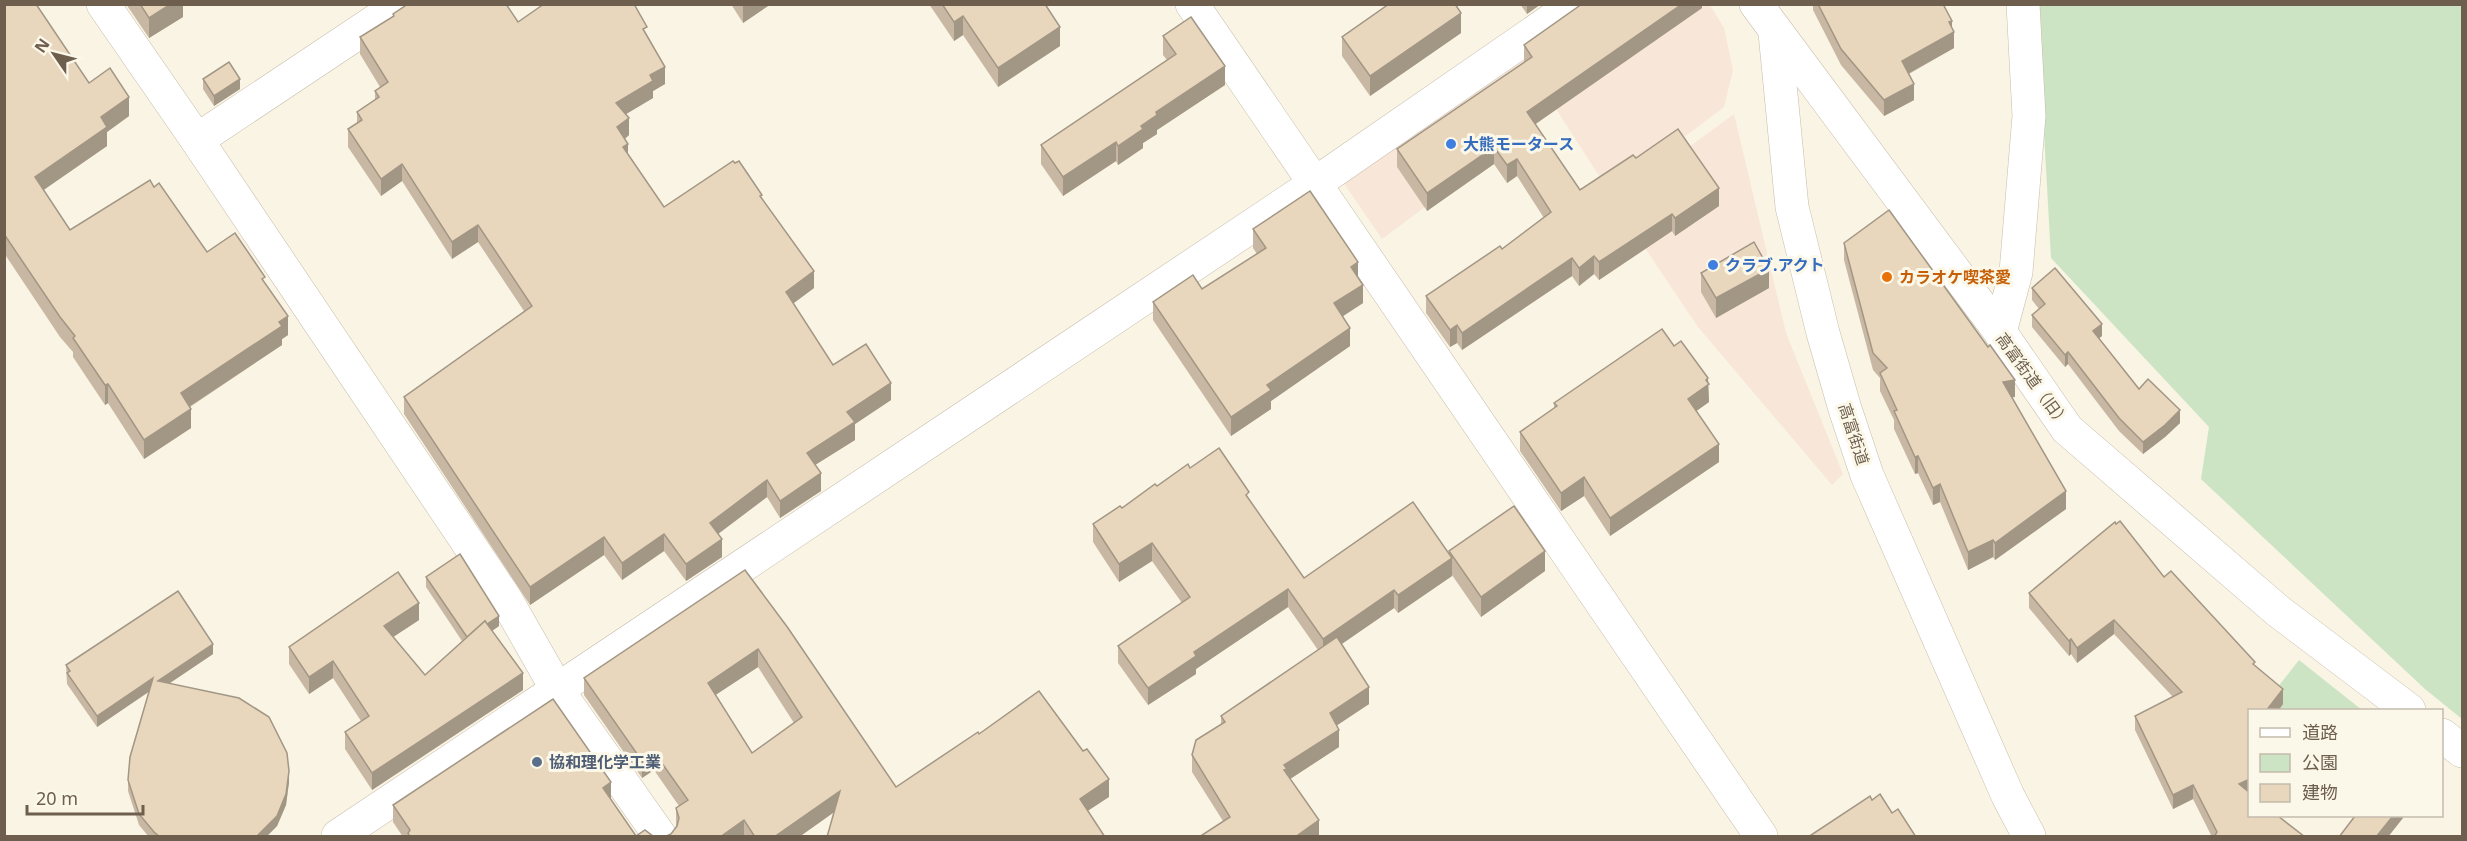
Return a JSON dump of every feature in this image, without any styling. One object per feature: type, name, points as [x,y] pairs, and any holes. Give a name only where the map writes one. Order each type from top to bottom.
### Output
[{"type":"street","points":[[103,4],[198,140],[505,598],[558,691],[660,837]]},
{"type":"street","points":[[198,140],[401,4]]},
{"type":"street","points":[[1192,4],[1313,185],[1761,837]]},
{"type":"street","points":[[338,837],[1313,185],[1575,4]]},
{"type":"street","name":"高富街道（旧）","points":[[1756,4],[1774,18],[2067,429],[2278,611],[2406,709]]},
{"type":"street","points":[[2000,332],[2016,272],[2029,116],[2023,4]]},
{"type":"street","name":"高富街道","points":[[1774,18],[1792,207],[1823,333],[1845,409],[1868,475],[2008,796],[2029,837]]},
{"type":"street","points":[[2443,736],[2463,752]]},
{"type":"shaded area","name":"大熊モータース","points":[[1597,5],[1710,5],[1724,28],[1733,70],[1724,107],[1610,193],[1556,109],[1382,239],[1341,179]]},
{"type":"shaded area","name":"クラブ.アクト","points":[[1734,114],[1786,333],[1843,474],[1832,485],[1698,327],[1614,202]]},
{"type":"green space","points":[[2037,5],[2462,5],[2462,719],[2425,689],[2201,479],[2209,427],[2051,258]]},
{"type":"green space","points":[[2299,660],[2361,709],[2261,709]]},
{"type":"building","points":[[4,4],[36,4],[89,83],[110,68],[129,97],[101,117],[107,127],[35,177],[70,230],[150,180],[154,187],[159,183],[207,252],[235,233],[265,277],[262,279],[288,316],[279,322],[282,326],[181,393],[191,409],[144,440],[4,234]]},
{"type":"building","points":[[140,4],[171,4],[149,18]]},
{"type":"building","points":[[408,4],[506,4],[518,22],[544,4],[634,4],[647,27],[643,29],[665,67],[650,75],[653,81],[616,103],[629,118],[617,127],[628,144],[623,147],[664,207],[733,161],[735,163],[739,161],[762,195],[760,196],[814,271],[786,292],[833,365],[866,344],[891,383],[847,412],[855,422],[807,453],[821,473],[780,501],[767,480],[710,523],[722,539],[686,564],[664,534],[622,563],[604,537],[530,587],[404,397],[532,306],[478,225],[452,242],[402,164],[381,179],[348,129],[362,120],[357,112],[379,97],[375,91],[388,82],[360,37],[394,16],[393,14]]},
{"type":"building","points":[[942,4],[1045,4],[1060,27],[998,68],[963,16],[954,22]]},
{"type":"building","points":[[1389,4],[1455,4],[1461,13],[1370,76],[1342,37]]},
{"type":"building","points":[[1582,4],[1682,4],[1527,112],[1580,190],[1633,155],[1636,158],[1678,129],[1719,188],[1675,218],[1672,214],[1599,262],[1594,256],[1579,268],[1572,258],[1462,333],[1457,325],[1450,330],[1426,296],[1500,246],[1502,249],[1551,212],[1517,159],[1507,165],[1494,147],[1427,193],[1397,149],[1532,57],[1524,45]]},
{"type":"building","points":[[1818,4],[1943,4],[1952,21],[1949,22],[1954,32],[1902,61],[1914,84],[1884,100],[1841,49]]},
{"type":"building","points":[[1191,17],[1225,66],[1156,112],[1157,115],[1141,126],[1143,129],[1118,146],[1116,142],[1063,177],[1041,145],[1176,54],[1163,36]]},
{"type":"building","points":[[229,62],[240,79],[214,96],[203,79]]},
{"type":"building","points":[[1310,191],[1358,262],[1351,267],[1363,285],[1334,303],[1350,328],[1267,385],[1271,390],[1231,417],[1153,302],[1193,275],[1202,289],[1266,248],[1253,229]]},
{"type":"building","points":[[1889,210],[1988,347],[1990,345],[2015,380],[2003,382],[2066,491],[1995,543],[1993,540],[1968,552],[1940,484],[1933,488],[1918,456],[1915,457],[1894,411],[1897,410],[1880,373],[1887,368],[1873,353],[1844,243]]},
{"type":"building","points":[[1754,242],[1769,269],[1716,298],[1701,273]]},
{"type":"building","points":[[2055,268],[2102,324],[2093,331],[2139,389],[2148,379],[2180,410],[2143,442],[2119,418],[2068,352],[2065,355],[2032,315],[2045,304],[2032,288]]},
{"type":"building","points":[[1662,329],[1674,346],[1681,341],[1708,378],[1706,380],[1709,384],[1688,399],[1719,444],[1610,518],[1584,477],[1561,493],[1520,432],[1557,406],[1554,403]]},
{"type":"building","points":[[1219,448],[1249,492],[1246,495],[1304,578],[1413,502],[1452,558],[1398,595],[1394,590],[1323,639],[1288,589],[1194,652],[1196,656],[1148,688],[1118,646],[1190,597],[1152,543],[1119,564],[1093,524],[1120,506],[1122,508],[1155,484],[1157,486],[1188,464],[1190,468]]},
{"type":"building","points":[[1514,506],[1545,551],[1481,597],[1449,551]]},
{"type":"building","points":[[2120,521],[2164,577],[2171,571],[2255,662],[2253,664],[2283,689],[2268,709],[2248,709],[2248,780],[2239,784],[2248,791],[2248,817],[2279,817],[2305,837],[2214,837],[2217,832],[2193,785],[2173,795],[2135,716],[2182,692],[2114,620],[2077,648],[2029,593],[2115,522],[2116,524]]},
{"type":"building","points":[[460,554],[499,616],[487,624],[485,621],[467,637],[426,577]]},
{"type":"building","points":[[745,570],[788,628],[896,787],[978,732],[979,734],[1039,691],[1083,751],[1087,749],[1109,779],[1080,799],[1105,837],[827,837],[840,791],[774,837],[755,837],[744,820],[720,837],[664,837],[671,834],[677,826],[679,818],[676,808],[688,800],[654,752],[642,761],[584,678]],"holes":[[[758,649],[802,717],[752,753],[708,683]]]},
{"type":"building","points":[[398,572],[419,603],[384,626],[425,675],[485,621],[523,673],[372,773],[345,732],[369,716],[333,661],[309,677],[289,647]]},
{"type":"building","points":[[178,591],[213,644],[158,681],[239,698],[269,717],[287,753],[289,771],[286,794],[277,816],[256,837],[160,837],[154,832],[139,814],[128,780],[130,757],[153,678],[97,716],[67,673],[70,671],[66,665]]},
{"type":"building","points":[[1337,637],[1369,687],[1330,713],[1339,730],[1284,765],[1287,769],[1284,770],[1319,820],[1295,837],[1199,837],[1230,817],[1192,755],[1196,740],[1225,722],[1221,716]]},
{"type":"building","name":"協和理化学工業","points":[[553,699],[611,782],[603,788],[636,836],[645,830],[655,837],[410,837],[408,833],[410,830],[393,805]]},
{"type":"building","points":[[1880,794],[1892,813],[1898,809],[1916,837],[1808,837],[1870,796],[1872,800]]},
{"type":"building","points":[[2354,817],[2392,817],[2376,837],[2339,837]]},
{"type":"place","name":"大熊モータース","points":[[1451,144]]},
{"type":"place","name":"クラブ.アクト","points":[[1713,265]]},
{"type":"place","name":"カラオケ喫茶愛","points":[[1887,277]]},
{"type":"place","name":"協和理化学工業","points":[[537,762]]}]
